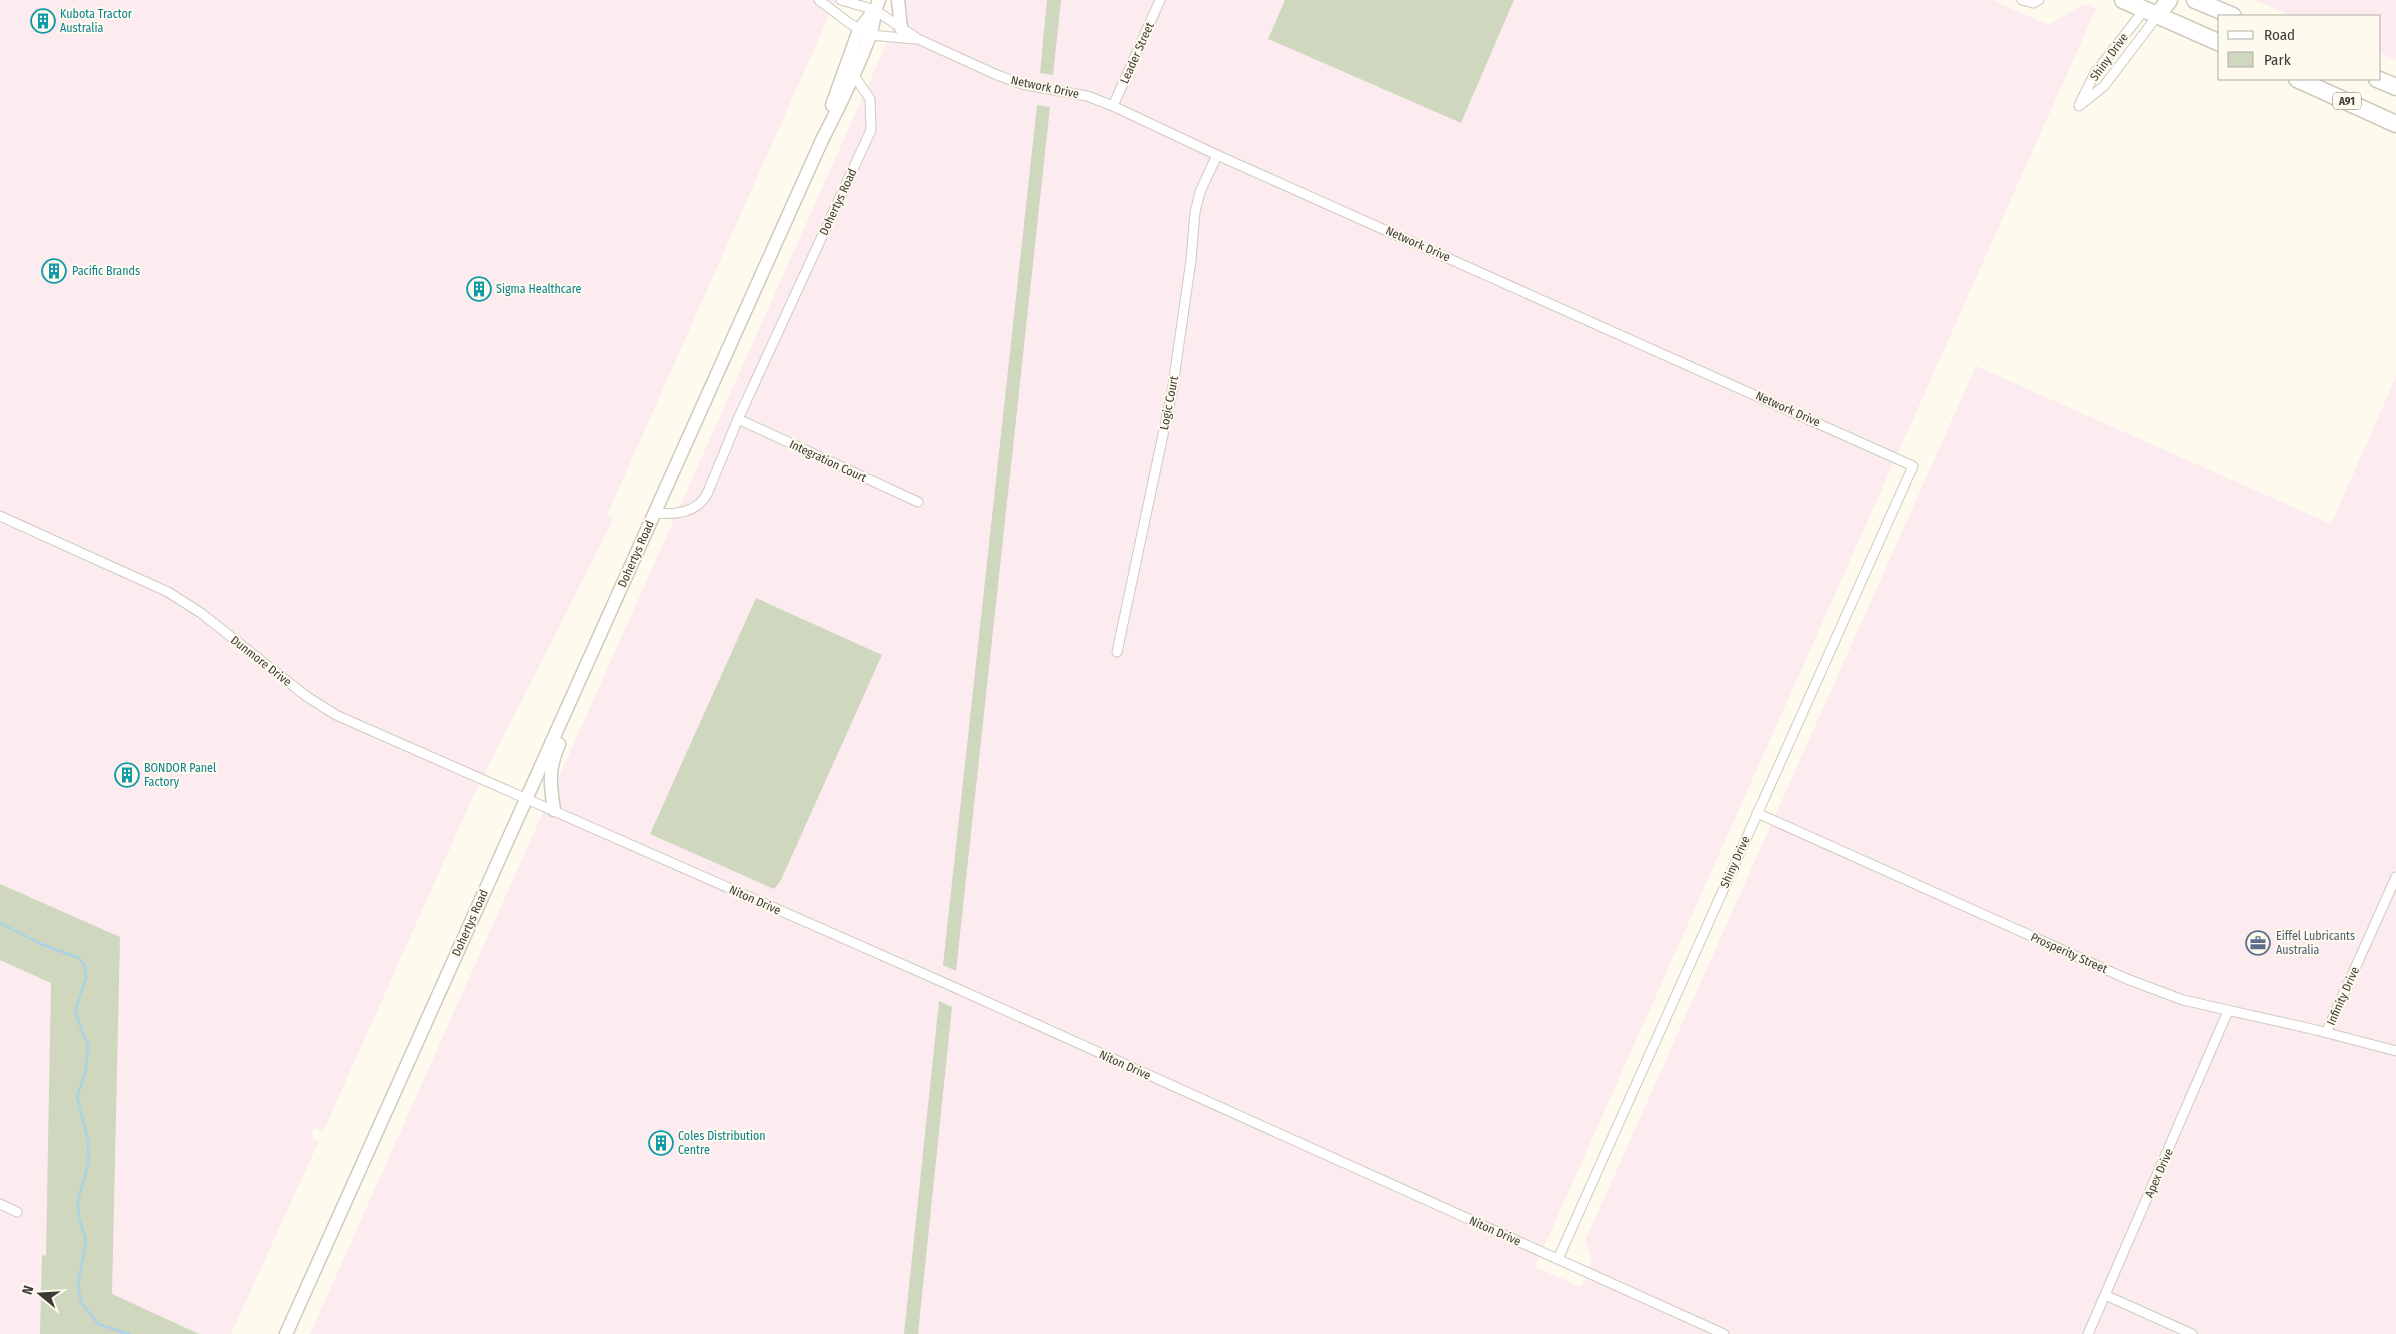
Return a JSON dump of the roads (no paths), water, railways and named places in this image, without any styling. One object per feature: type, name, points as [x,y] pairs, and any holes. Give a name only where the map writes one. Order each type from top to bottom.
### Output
[{"type":"highway","points":[[2123,0],[2151,8],[2218,42]]},
{"type":"highway","points":[[2151,8],[2168,0]]},
{"type":"highway","points":[[2196,0],[2231,15]]},
{"type":"highway","name":"A91","points":[[2299,80],[2396,124]]},
{"type":"highway","points":[[2379,80],[2396,87]]},
{"type":"main road","points":[[898,0],[901,28]]},
{"type":"main road","name":"Dohertys Road","points":[[822,140],[836,92],[877,5]]},
{"type":"main road","name":"Dohertys Road","points":[[286,1334],[853,74],[865,32]]},
{"type":"main road","points":[[554,810],[549,780],[554,756],[598,659],[605,623]]},
{"type":"street","points":[[819,0],[865,32]]},
{"type":"street","name":"Network Drive","points":[[841,0],[877,5],[901,28],[918,39],[1014,81],[1087,96],[1113,106],[1217,155],[1913,466]]},
{"type":"street","name":"Leader Street","points":[[1113,106],[1160,0]]},
{"type":"street","points":[[2022,0],[2033,3],[2039,0]]},
{"type":"street","name":"Shiny Drive","points":[[2151,8],[2104,86],[2079,106],[2095,73],[2151,8]]},
{"type":"street","name":"Network Drive","points":[[865,32],[918,39]]},
{"type":"street","name":"Dohertys Road","points":[[655,513],[674,514],[702,503],[871,130],[870,99],[863,86],[853,74]]},
{"type":"street","name":"Logic Court","points":[[1116,652],[1172,392],[1191,260],[1195,212],[1200,192],[1217,155]]},
{"type":"street","name":"Integration Court","points":[[738,420],[918,502]]},
{"type":"street","name":"Shiny Drive","points":[[1558,1259],[1913,466]]},
{"type":"street","name":"Dunmore Drive","points":[[0,516],[168,592],[201,613],[306,696],[336,715],[526,798]]},
{"type":"street","name":"Niton Drive","points":[[526,798],[1724,1334]]},
{"type":"street","name":"Prosperity Street","points":[[1757,813],[2127,979],[2183,1000],[2396,1051]]},
{"type":"street","name":"Infinity Drive","points":[[2326,1033],[2396,877]]},
{"type":"street","name":"Apex Drive","points":[[2088,1334],[2228,1011]]},
{"type":"street","points":[[0,1204],[17,1212]]},
{"type":"street","points":[[2106,1295],[2192,1334]]},
{"type":"waterway","points":[[0,923],[41,944],[79,958],[85,966],[86,977],[75,1012],[88,1046],[86,1070],[77,1097],[88,1141],[89,1161],[78,1200],[79,1218],[86,1240],[78,1285],[81,1302],[98,1324],[129,1334]]},
{"type":"place","name":"Kubota Tractor Australia","points":[[43,21]]},
{"type":"place","name":"Pacific Brands","points":[[54,271]]},
{"type":"place","name":"Sigma Healthcare","points":[[479,289]]},
{"type":"place","name":"BONDOR Panel Factory","points":[[127,775]]},
{"type":"place","name":"Eiffel Lubricants Australia","points":[[2258,943]]},
{"type":"place","name":"Coles Distribution Centre","points":[[661,1143]]}]
